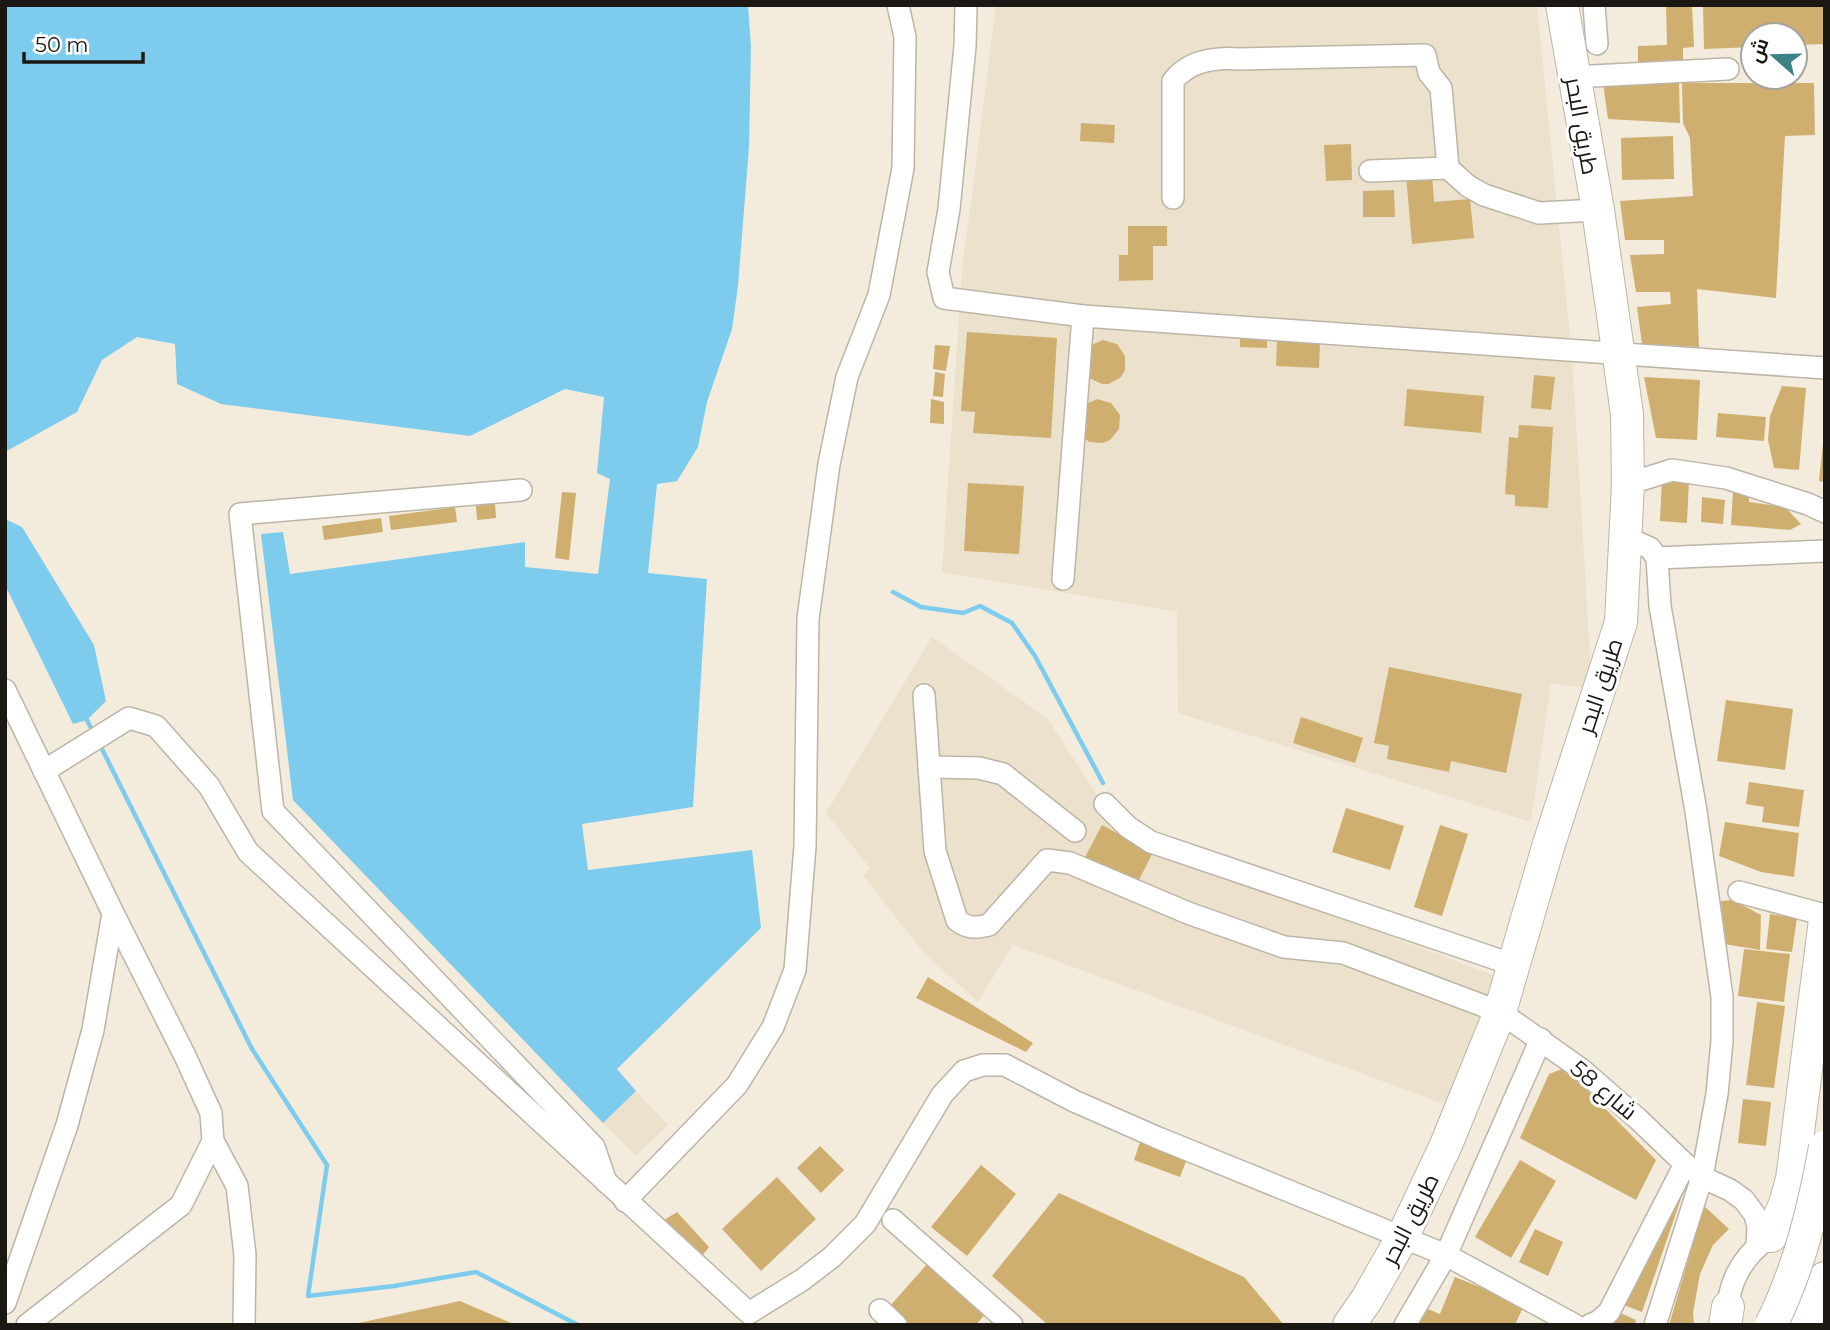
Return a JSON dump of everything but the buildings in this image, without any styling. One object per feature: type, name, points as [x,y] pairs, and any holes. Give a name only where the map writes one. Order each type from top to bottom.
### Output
[{"type":"highway","name":"طريق البحر","points":[[1349,1325],[1403,1237],[1446,1145],[1500,1012],[1548,848],[1620,622],[1628,484],[1627,414],[1598,210],[1562,5]]},
{"type":"highway","points":[[1825,920],[1811,1147],[1807,1169],[1825,1181]]},
{"type":"highway","points":[[1764,1241],[1785,1204],[1811,1147]]},
{"type":"highway","points":[[1771,1325],[1799,1257],[1816,1197],[1811,1147]]},
{"type":"highway","points":[[1806,1325],[1825,1278]]},
{"type":"street","points":[[625,1201],[737,1085],[773,1027],[795,970],[805,846],[808,619],[829,464],[848,377],[879,295],[903,168],[905,37],[898,5]]},
{"type":"street","points":[[966,5],[965,46],[949,209],[938,272],[944,298],[1083,316],[1825,368]]},
{"type":"street","points":[[1594,5],[1597,44]]},
{"type":"street","points":[[1173,198],[1173,81],[1182,69],[1218,58],[1424,55],[1429,73],[1441,88],[1448,169]]},
{"type":"street","points":[[1573,77],[1728,69]]},
{"type":"street","points":[[1370,171],[1448,169],[1484,195],[1539,213],[1598,210]]},
{"type":"street","points":[[1063,579],[1083,316]]},
{"type":"street","points":[[1628,484],[1672,470],[1726,478],[1825,512]]},
{"type":"street","points":[[521,491],[240,514],[273,811],[594,1147],[607,1184]]},
{"type":"street","points":[[1625,537],[1650,548],[1657,558],[1660,606],[1696,811],[1722,997],[1722,1041],[1717,1094],[1693,1170],[1655,1325]]},
{"type":"street","points":[[1657,558],[1825,551]]},
{"type":"street","points":[[5,690],[211,1113],[213,1141],[237,1186],[245,1255],[244,1325]]},
{"type":"street","points":[[924,695],[929,767],[979,768],[1003,774],[1075,831]]},
{"type":"street","points":[[44,771],[129,718],[156,726],[209,786],[248,852],[748,1313],[802,1280],[832,1257],[865,1224],[942,1095],[964,1071],[983,1065],[1005,1065],[1074,1101],[1156,1137],[1446,1255],[1575,1325]]},
{"type":"street","name":"شارع 58","points":[[929,767],[935,851],[957,920],[965,927],[989,925],[1047,860],[1056,860],[1188,913],[1284,947],[1343,953],[1500,1012],[1581,1069],[1693,1170],[1744,1200],[1755,1214],[1764,1241]]},
{"type":"street","points":[[1104,804],[1128,827],[1151,842],[1514,965]]},
{"type":"street","points":[[1739,892],[1825,915]]},
{"type":"street","points":[[5,1303],[66,1125],[93,1030],[113,913]]},
{"type":"street","points":[[1405,1325],[1446,1255],[1541,1039]]},
{"type":"street","points":[[27,1325],[181,1205],[213,1141]]},
{"type":"street","points":[[1590,1325],[1609,1312],[1693,1170]]},
{"type":"street","points":[[893,1220],[1012,1325]]},
{"type":"street","points":[[1727,1319],[1732,1284],[1742,1264],[1764,1241],[1790,1227],[1825,1225]]},
{"type":"street","points":[[880,1310],[896,1325]]},
{"type":"shaded area","points":[[996,5],[1537,5],[1572,356],[1592,688],[1551,684],[1531,822],[1178,713],[1177,612],[942,572],[962,271]]},
{"type":"shaded area","points":[[932,637],[1047,718],[1117,825],[1157,849],[1496,976],[1447,1105],[1013,945],[978,1002],[924,953],[863,876],[870,868],[826,813]]},
{"type":"shaded area","points":[[636,1091],[668,1125],[636,1156],[603,1123]]},
{"type":"water","points":[[5,5],[748,5],[751,47],[749,147],[732,329],[707,402],[698,447],[677,481],[657,484],[648,573],[707,579],[693,807],[582,824],[588,870],[752,850],[761,928],[617,1069],[636,1091],[603,1123],[293,800],[261,534],[283,532],[290,574],[525,542],[525,567],[598,574],[610,479],[597,473],[604,397],[565,389],[470,436],[221,404],[177,384],[175,344],[137,337],[102,360],[77,412],[5,452]]},
{"type":"water","points":[[5,519],[22,527],[94,645],[106,701],[87,720],[73,724],[5,585]]},
{"type":"waterway","points":[[893,592],[921,607],[963,613],[980,606],[1012,623],[1035,656],[1103,783]]},
{"type":"waterway","points":[[87,720],[94,734]]},
{"type":"waterway","points":[[100,745],[252,1049],[327,1165],[308,1296],[394,1286],[476,1272],[578,1325]]}]
